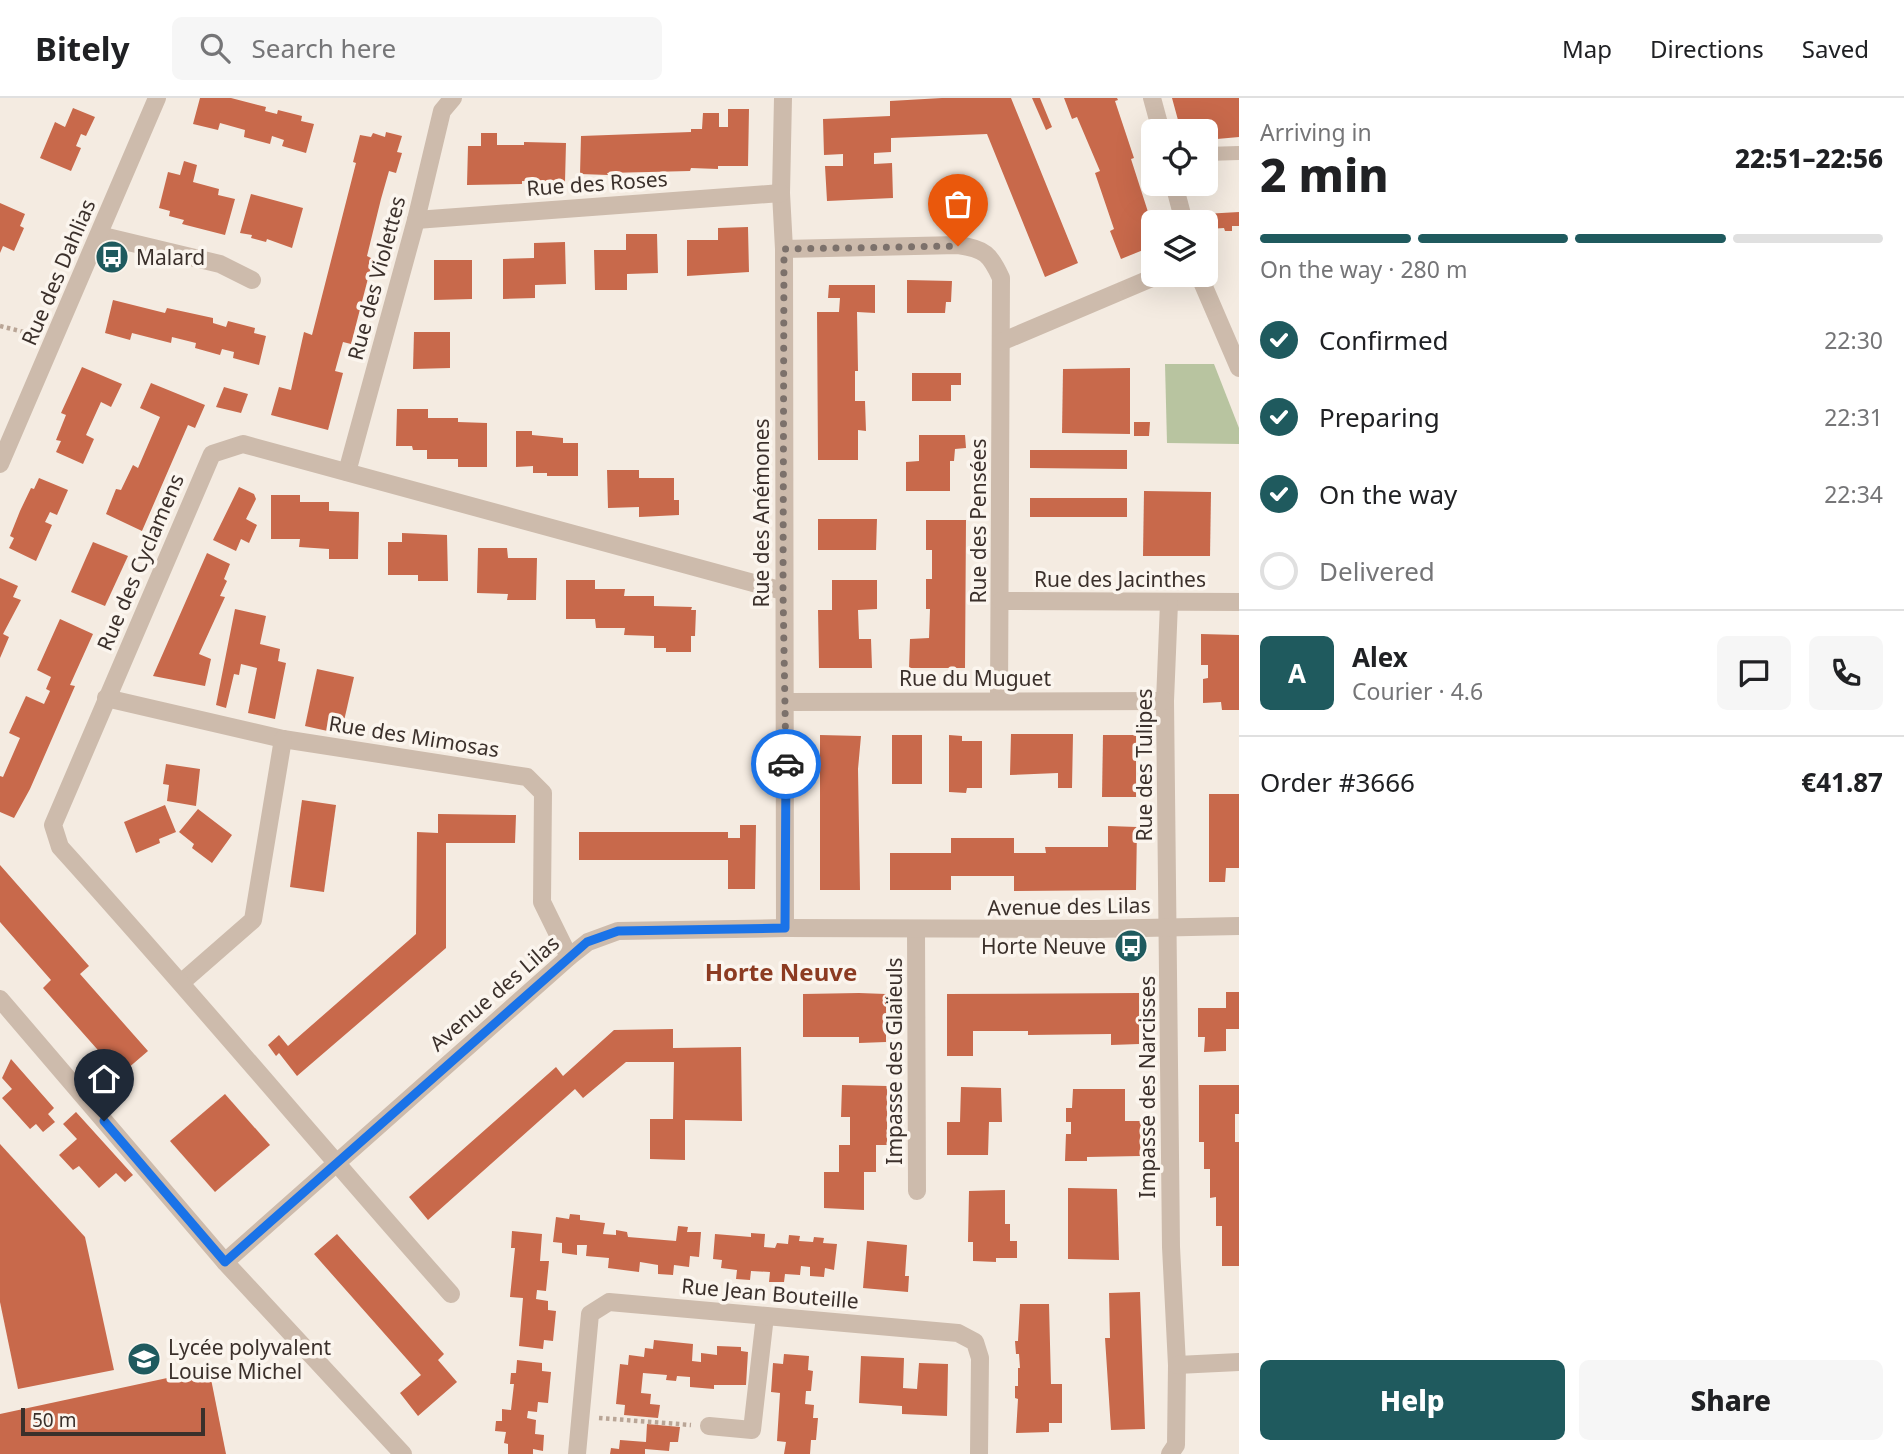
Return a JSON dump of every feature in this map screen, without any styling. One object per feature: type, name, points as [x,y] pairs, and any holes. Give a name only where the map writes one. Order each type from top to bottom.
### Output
[{"type":"street","name":"Rue des Dahlias","points":[[0,464],[157,98]]},
{"type":"street","name":"Rue des Violettes","points":[[347,472],[416,220],[442,111],[453,98]]},
{"type":"street","name":"Rue des Anémones","points":[[783,98],[781,192],[784,249],[785,928]]},
{"type":"street","points":[[1152,98],[1158,119]]},
{"type":"street","name":"Rue des Roses","points":[[416,220],[781,192]]},
{"type":"street","points":[[99,234],[220,264],[252,280]]},
{"type":"street","points":[[784,249],[958,246],[979,248],[993,260],[1000,278],[1001,342],[1141,283]]},
{"type":"street","points":[[1204,287],[1239,368]]},
{"type":"street","name":"Rue des Pensées","points":[[999,700],[1001,342]]},
{"type":"street","name":"Rue des Cyclamens","points":[[451,1294],[336,1164],[182,982],[60,847],[53,825],[212,454],[243,444],[783,591]]},
{"type":"street","name":"Rue des Jacinthes","points":[[1001,601],[1239,601]]},
{"type":"street","name":"Rue des Tulipes","points":[[1168,927],[1165,701],[1169,603]]},
{"type":"street","name":"Rue des Mimosas","points":[[106,698],[283,738],[527,777],[543,793],[542,902],[569,957]]},
{"type":"street","name":"Rue du Muguet","points":[[786,702],[1165,701]]},
{"type":"street","points":[[182,982],[253,920],[283,738]]},
{"type":"street","name":"Avenue des Lilas","points":[[225,1262],[569,957],[587,942],[618,931],[1239,926]]},
{"type":"street","name":"Impasse des Narcisses","points":[[1168,927],[1171,1247],[1177,1365],[1176,1445],[1170,1454]]},
{"type":"street","name":"Impasse des Glaïeuls","points":[[915,930],[917,1191]]},
{"type":"street","points":[[0,999],[225,1262],[403,1454]]},
{"type":"street","name":"Rue Jean Bouteille","points":[[577,1454],[590,1314],[609,1303],[958,1333],[975,1342],[980,1358],[979,1454]]},
{"type":"street","points":[[709,1426],[752,1430],[765,1316]]},
{"type":"street","points":[[1177,1365],[1239,1362]]},
{"type":"lane","points":[[1218,154],[1239,153]]},
{"type":"path","points":[[0,326],[54,340]]},
{"type":"path","points":[[581,1416],[709,1426]]},
{"type":"green space","points":[[1165,364],[1214,364],[1239,428],[1239,444],[1167,443]]},
{"type":"building","points":[[200,98],[231,98],[266,107],[265,111],[277,114],[278,110],[302,116],[301,121],[314,124],[306,153],[282,146],[284,140],[272,136],[270,144],[244,137],[245,130],[220,123],[218,130],[193,124]]},
{"type":"building","points":[[1011,98],[1078,263],[1045,277],[987,134],[891,138],[891,152],[874,153],[874,164],[892,163],[893,198],[827,201],[825,166],[843,166],[843,154],[824,155],[823,119],[890,116],[890,101]]},
{"type":"building","points":[[1032,98],[1040,98],[1052,127],[1046,130]]},
{"type":"building","points":[[1064,98],[1117,98],[1115,101],[1134,158],[1131,159],[1141,196],[1147,210],[1141,210],[1141,251],[1121,259],[1110,231],[1114,229],[1095,173],[1100,171],[1077,117],[1072,119]]},
{"type":"building","points":[[1172,98],[1239,98],[1239,137],[1218,139],[1218,119],[1178,119]]},
{"type":"building","points":[[73,108],[95,117],[86,136],[81,134],[76,146],[81,148],[71,171],[40,158],[55,122],[65,127]]},
{"type":"building","points":[[728,109],[749,109],[748,166],[691,168],[690,171],[607,173],[608,175],[580,174],[581,136],[691,132],[691,129],[702,129],[703,113],[719,113],[719,127],[728,127]]},
{"type":"building","points":[[386,132],[402,136],[397,152],[402,153],[396,173],[389,171],[381,199],[367,256],[373,259],[351,344],[343,342],[335,371],[343,373],[328,430],[271,415],[279,387],[291,390],[304,332],[312,335],[356,163],[353,162],[360,135],[371,137],[373,133],[385,137]]},
{"type":"building","points":[[481,133],[497,133],[497,145],[524,145],[524,142],[566,143],[565,182],[522,181],[522,184],[467,185],[468,146],[481,146]]},
{"type":"building","points":[[184,161],[197,165],[193,182],[219,189],[218,195],[235,199],[225,235],[182,224],[184,220],[169,216],[170,211],[159,208],[168,172],[180,175]]},
{"type":"building","points":[[251,194],[303,208],[292,248],[240,233]]},
{"type":"building","points":[[0,203],[25,214],[20,226],[24,228],[14,251],[3,246],[0,253]]},
{"type":"building","points":[[1239,212],[1239,226],[1232,226],[1232,231],[1218,228],[1218,213]]},
{"type":"building","points":[[748,227],[749,272],[687,276],[687,240],[718,240],[718,228]]},
{"type":"building","points":[[626,234],[657,234],[658,273],[627,274],[627,290],[595,290],[594,250],[626,250]]},
{"type":"building","points":[[565,242],[566,284],[535,285],[535,298],[503,299],[503,259],[534,258],[534,243]]},
{"type":"building","points":[[434,260],[472,260],[472,299],[434,300]]},
{"type":"building","points":[[907,280],[952,281],[951,302],[946,302],[945,313],[907,313]]},
{"type":"building","points":[[829,285],[875,285],[875,313],[857,312],[858,371],[855,371],[855,401],[865,401],[866,431],[858,430],[858,460],[818,460],[817,312],[839,312],[840,298],[828,298]]},
{"type":"building","points":[[113,300],[165,313],[167,308],[213,318],[213,323],[226,327],[228,321],[255,328],[254,333],[266,336],[259,365],[233,358],[234,352],[222,349],[220,355],[195,348],[196,343],[172,337],[171,343],[132,333],[130,340],[105,333]]},
{"type":"building","points":[[414,332],[450,332],[450,368],[413,369]]},
{"type":"building","points":[[82,367],[122,384],[111,407],[101,402],[86,435],[94,439],[83,464],[56,452],[61,441],[56,440],[66,415],[61,413]]},
{"type":"building","points":[[1130,368],[1130,434],[1062,433],[1063,369]]},
{"type":"building","points":[[912,373],[961,373],[961,385],[951,385],[951,401],[912,401]]},
{"type":"building","points":[[151,383],[205,405],[195,428],[188,425],[142,531],[106,514],[116,489],[121,490],[133,465],[138,468],[160,417],[140,408]]},
{"type":"building","points":[[224,387],[248,394],[241,413],[216,407]]},
{"type":"building","points":[[397,409],[428,409],[428,418],[458,418],[458,422],[487,423],[487,467],[458,467],[458,459],[427,459],[427,450],[396,446]]},
{"type":"building","points":[[1134,422],[1150,422],[1149,436],[1134,436]]},
{"type":"building","points":[[516,431],[532,431],[532,435],[563,438],[563,443],[578,443],[578,476],[547,476],[547,473],[533,473],[533,466],[516,467]]},
{"type":"building","points":[[919,435],[965,435],[966,448],[955,449],[954,461],[950,461],[950,491],[906,491],[906,462],[919,461]]},
{"type":"building","points":[[1030,450],[1127,450],[1127,469],[1030,468]]},
{"type":"building","points":[[607,470],[639,470],[639,478],[674,478],[674,500],[679,500],[679,515],[639,517],[639,507],[608,508]]},
{"type":"building","points":[[39,478],[68,490],[57,515],[50,512],[45,522],[52,525],[36,561],[9,548],[14,538],[10,536],[20,511]]},
{"type":"building","points":[[239,487],[254,494],[256,499],[246,519],[257,525],[249,543],[241,539],[236,551],[213,540]]},
{"type":"building","points":[[1144,491],[1211,492],[1210,556],[1143,556]]},
{"type":"building","points":[[271,495],[300,495],[300,502],[329,502],[329,511],[359,512],[358,559],[329,559],[329,549],[299,547],[300,539],[271,539]]},
{"type":"building","points":[[1030,498],[1127,498],[1127,517],[1030,517]]},
{"type":"building","points":[[818,519],[877,519],[876,550],[818,550]]},
{"type":"building","points":[[926,520],[966,520],[965,668],[909,668],[910,639],[929,638],[930,609],[926,609],[926,579],[932,579],[932,550],[926,550]]},
{"type":"building","points":[[402,533],[447,535],[448,581],[418,581],[418,575],[388,575],[388,542],[402,542]]},
{"type":"building","points":[[93,542],[128,556],[105,606],[71,592]]},
{"type":"building","points":[[478,548],[507,548],[508,558],[537,558],[536,600],[507,600],[508,594],[477,593]]},
{"type":"building","points":[[207,553],[230,564],[224,579],[227,581],[220,596],[225,597],[199,654],[211,659],[205,686],[153,676]]},
{"type":"building","points":[[0,578],[18,586],[13,597],[21,600],[3,634],[9,637],[0,658]]},
{"type":"building","points":[[566,580],[595,580],[595,589],[625,589],[624,596],[654,596],[654,606],[692,607],[691,610],[696,610],[691,652],[666,652],[666,648],[654,648],[654,636],[624,635],[625,628],[596,628],[595,619],[566,619]]},
{"type":"building","points":[[832,580],[877,580],[877,609],[858,610],[859,639],[871,639],[872,668],[819,668],[818,610],[832,610]]},
{"type":"building","points":[[235,609],[266,616],[260,644],[280,649],[278,661],[286,663],[275,719],[248,713],[257,668],[241,664],[239,675],[234,674],[226,708],[216,705]]},
{"type":"building","points":[[60,619],[93,634],[70,685],[75,686],[30,789],[14,818],[0,812],[0,776],[3,777],[20,738],[9,733],[26,696],[44,704],[50,691],[46,689],[51,677],[37,670]]},
{"type":"building","points":[[1201,634],[1239,635],[1239,710],[1222,710],[1221,702],[1203,703],[1203,679],[1208,678],[1208,665],[1201,665]]},
{"type":"building","points":[[317,669],[354,677],[341,734],[305,726]]},
{"type":"building","points":[[1011,734],[1073,734],[1072,788],[1058,788],[1058,773],[1010,775]]},
{"type":"building","points":[[820,735],[861,736],[858,769],[860,890],[820,890]]},
{"type":"building","points":[[892,735],[922,735],[922,784],[892,784]]},
{"type":"building","points":[[949,735],[962,736],[962,741],[982,741],[982,788],[967,788],[966,793],[949,792]]},
{"type":"building","points":[[1103,735],[1136,735],[1136,797],[1102,797]]},
{"type":"building","points":[[166,764],[200,769],[196,806],[167,801],[169,785],[163,784]]},
{"type":"building","points":[[1209,794],[1239,794],[1239,868],[1226,868],[1225,882],[1209,882]]},
{"type":"building","points":[[302,800],[336,805],[324,892],[290,887]]},
{"type":"building","points":[[165,805],[176,832],[159,839],[160,843],[136,853],[124,822]]},
{"type":"building","points":[[198,809],[232,835],[212,863],[192,848],[194,844],[179,832]]},
{"type":"building","points":[[438,814],[516,815],[515,843],[446,843],[446,948],[297,1076],[279,1053],[276,1056],[268,1045],[279,1035],[288,1046],[416,934],[417,832],[438,833]]},
{"type":"building","points":[[740,825],[756,825],[755,889],[728,889],[728,860],[579,860],[579,832],[728,832],[728,838],[740,838]]},
{"type":"building","points":[[1108,826],[1137,827],[1136,890],[1014,891],[1014,876],[951,876],[951,890],[890,890],[890,853],[951,853],[951,838],[1014,838],[1014,853],[1046,853],[1045,847],[1108,847]]},
{"type":"building","points":[[0,865],[89,966],[80,974],[148,1051],[120,1075],[43,988],[51,980],[0,922]]},
{"type":"building","points":[[1226,992],[1239,992],[1239,1029],[1226,1029],[1226,1051],[1204,1052],[1205,1037],[1198,1037],[1198,1008],[1226,1008]]},
{"type":"building","points":[[1139,993],[1139,1044],[1111,1045],[1111,1034],[1028,1035],[1028,1031],[973,1031],[973,1056],[947,1056],[947,994]]},
{"type":"building","points":[[803,994],[886,994],[886,1042],[859,1043],[859,1037],[803,1037]]},
{"type":"building","points":[[673,1029],[673,1048],[741,1047],[742,1121],[685,1120],[685,1160],[650,1159],[650,1119],[673,1119],[674,1062],[626,1062],[583,1098],[575,1089],[428,1220],[409,1197],[556,1067],[563,1076],[614,1030]]},
{"type":"building","points":[[11,1059],[54,1108],[48,1114],[55,1122],[43,1132],[36,1124],[30,1129],[2,1098],[12,1089],[2,1078]]},
{"type":"building","points":[[842,1085],[887,1086],[887,1145],[876,1145],[876,1172],[864,1172],[864,1210],[824,1208],[824,1172],[839,1172],[839,1145],[850,1145],[850,1117],[841,1117]]},
{"type":"building","points":[[1199,1085],[1239,1085],[1235,1142],[1239,1142],[1239,1266],[1222,1266],[1222,1226],[1216,1226],[1216,1197],[1210,1198],[1210,1169],[1204,1169],[1204,1142],[1199,1142]]},
{"type":"building","points":[[961,1087],[1001,1088],[1002,1122],[989,1122],[988,1155],[947,1155],[947,1122],[960,1122]]},
{"type":"building","points":[[1073,1089],[1125,1089],[1125,1121],[1141,1121],[1140,1156],[1087,1157],[1087,1161],[1065,1161],[1066,1134],[1071,1134],[1071,1122],[1066,1122],[1066,1108],[1072,1108]]},
{"type":"building","points":[[225,1094],[270,1145],[215,1192],[170,1141]]},
{"type":"building","points":[[76,1112],[133,1175],[125,1182],[116,1173],[99,1188],[79,1166],[73,1170],[59,1155],[77,1139],[63,1124]]},
{"type":"building","points":[[0,1144],[85,1237],[114,1370],[18,1389],[0,1302]]},
{"type":"building","points":[[1068,1188],[1117,1189],[1119,1260],[1068,1259]]},
{"type":"building","points":[[1005,1190],[1005,1224],[1010,1224],[1010,1241],[1017,1241],[1017,1258],[996,1258],[996,1262],[973,1261],[973,1242],[968,1242],[969,1191]]},
{"type":"building","points":[[570,1214],[580,1215],[580,1220],[605,1223],[603,1234],[616,1235],[616,1230],[627,1232],[628,1237],[676,1241],[678,1226],[688,1227],[687,1232],[701,1232],[699,1257],[690,1256],[689,1267],[674,1265],[673,1275],[658,1274],[658,1265],[640,1262],[639,1272],[608,1268],[609,1258],[586,1256],[587,1245],[577,1245],[577,1255],[562,1253],[562,1243],[553,1242],[556,1217],[569,1219]]},
{"type":"building","points":[[512,1231],[542,1234],[540,1261],[549,1261],[546,1291],[537,1290],[536,1299],[548,1301],[548,1310],[556,1311],[553,1341],[544,1340],[543,1349],[519,1346],[523,1298],[510,1297],[515,1248],[511,1248]]},
{"type":"building","points":[[751,1233],[765,1234],[764,1247],[775,1248],[777,1243],[788,1244],[789,1235],[800,1236],[799,1241],[813,1242],[814,1237],[824,1238],[823,1243],[837,1244],[834,1270],[825,1268],[824,1277],[810,1276],[810,1267],[801,1266],[800,1275],[785,1274],[784,1282],[769,1282],[770,1272],[751,1271],[750,1280],[736,1279],[737,1270],[721,1268],[722,1260],[713,1259],[715,1234],[751,1237]]},
{"type":"building","points":[[337,1234],[444,1354],[438,1360],[457,1382],[418,1416],[400,1393],[421,1375],[314,1254]]},
{"type":"building","points":[[867,1241],[907,1245],[905,1276],[909,1276],[908,1292],[863,1288]]},
{"type":"building","points":[[1140,1292],[1145,1429],[1111,1430],[1105,1338],[1110,1338],[1109,1293]]},
{"type":"building","points":[[1020,1304],[1049,1304],[1051,1384],[1062,1384],[1062,1423],[1049,1423],[1049,1432],[1016,1433],[1018,1399],[1015,1398],[1015,1386],[1018,1386],[1020,1368],[1015,1341],[1018,1341]]},
{"type":"building","points":[[654,1340],[693,1344],[692,1361],[701,1362],[701,1353],[717,1355],[717,1346],[741,1347],[741,1351],[748,1352],[746,1385],[714,1385],[714,1389],[690,1387],[690,1377],[677,1376],[676,1381],[666,1380],[667,1375],[643,1373],[641,1393],[651,1394],[650,1404],[660,1405],[658,1418],[624,1415],[625,1405],[616,1404],[620,1364],[628,1365],[629,1355],[644,1357],[645,1348],[653,1349]]},
{"type":"building","points":[[784,1354],[809,1356],[808,1370],[813,1371],[811,1391],[806,1391],[805,1404],[814,1405],[813,1418],[818,1418],[816,1440],[811,1440],[810,1454],[784,1454],[786,1442],[777,1441],[780,1393],[771,1392],[773,1363],[783,1364]]},
{"type":"building","points":[[861,1356],[904,1358],[903,1388],[917,1389],[919,1363],[948,1364],[947,1416],[902,1414],[902,1406],[859,1403]]},
{"type":"building","points":[[517,1360],[542,1363],[542,1371],[551,1372],[548,1403],[538,1402],[537,1412],[528,1411],[527,1418],[536,1420],[535,1434],[544,1435],[543,1451],[533,1449],[533,1454],[508,1454],[508,1444],[504,1443],[506,1432],[495,1431],[496,1421],[502,1421],[502,1409],[511,1410],[514,1384],[510,1384],[511,1373],[516,1373]]},
{"type":"building","points":[[209,1369],[226,1454],[0,1454],[0,1414]]},
{"type":"building","points":[[647,1424],[680,1427],[678,1442],[670,1442],[669,1451],[645,1449],[645,1454],[610,1454],[611,1448],[619,1449],[620,1440],[646,1442]]},
{"type":"way so far","points":[[786,764],[783,591],[784,249],[958,246]]},
{"type":"place","name":"Malard","points":[[112,257]]},
{"type":"place","name":"Horte Neuve","points":[[1131,946]]},
{"type":"place","name":"Lycée polyvalent Louise Michel","points":[[144,1359]]},
{"type":"district","name":"Horte Neuve","points":[[781,971]]},
{"type":"route","points":[[104,1121],[225,1262],[587,942],[618,931],[785,928],[786,764]]}]
